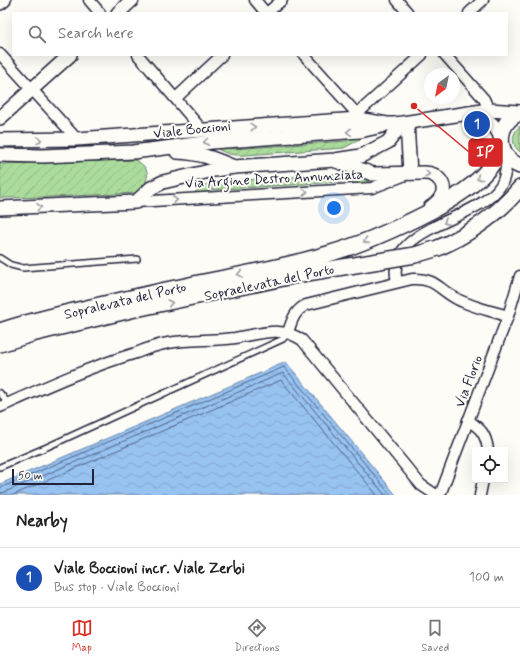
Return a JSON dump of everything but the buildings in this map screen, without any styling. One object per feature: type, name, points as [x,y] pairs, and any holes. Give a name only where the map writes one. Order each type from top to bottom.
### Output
[{"type":"main road","name":"Sopralevata del Porto","points":[[0,331],[15,326],[75,317],[184,286],[292,264],[362,243],[420,217],[442,205],[462,192],[485,173],[493,165],[503,148],[503,128],[506,123],[520,112]]},
{"type":"main road","points":[[503,148],[512,162],[520,166]]},
{"type":"main road","name":"Sopraelevata del Porto","points":[[0,344],[32,334],[75,317],[132,310],[299,275],[415,255],[438,248],[469,232],[488,219],[510,200],[520,188]]},
{"type":"street","points":[[0,3],[4,0]]},
{"type":"street","points":[[89,0],[99,12]]},
{"type":"street","points":[[119,12],[132,0]]},
{"type":"street","points":[[255,0],[266,12]]},
{"type":"street","points":[[268,12],[282,0]]},
{"type":"street","points":[[397,0],[407,12]]},
{"type":"street","points":[[470,12],[483,0]]},
{"type":"street","points":[[0,54],[77,139]]},
{"type":"street","points":[[0,118],[69,56]]},
{"type":"street","points":[[139,56],[203,130]]},
{"type":"street","points":[[176,98],[221,56]]},
{"type":"street","points":[[305,56],[357,116],[421,56]]},
{"type":"street","points":[[446,56],[484,99],[489,110]]},
{"type":"street","name":"Viale Boccioni","points":[[0,155],[43,156],[133,152],[212,142],[360,131],[489,110],[520,112]]},
{"type":"street","name":"Viale Boccioni","points":[[466,114],[486,119],[491,122],[498,131],[503,148]]},
{"type":"street","name":"Viale Boccioni","points":[[0,140],[77,139],[203,130],[357,116],[397,124]]},
{"type":"street","points":[[397,124],[410,173]]},
{"type":"street","name":"Via Argine Destro Annunziata","points":[[136,202],[152,188],[162,182],[234,167],[335,160],[361,156],[388,142],[395,133],[397,124]]},
{"type":"street","points":[[397,282],[395,268],[399,255],[410,242],[470,210],[496,192],[504,179],[503,148]]},
{"type":"street","points":[[133,152],[193,153],[213,158],[234,167]]},
{"type":"street","name":"Via Argine Destro Annunziata","points":[[335,160],[373,174],[433,174],[440,179],[443,188],[441,197],[420,217]]},
{"type":"street","name":"Via Argine Destro Annunziata","points":[[0,208],[136,202],[372,188],[410,173]]},
{"type":"street","name":"Via Florio","points":[[440,495],[508,316],[520,276]]},
{"type":"street","points":[[288,332],[294,314],[306,305],[397,282],[423,279],[438,285],[456,299],[508,316]]},
{"type":"street","points":[[4,405],[110,360],[167,343],[234,338],[277,331],[288,332],[302,340],[421,485],[436,495]]},
{"type":"street","points":[[468,420],[480,429],[486,438],[488,447]]},
{"type":"street","points":[[480,495],[482,483]]},
{"type":"lane","points":[[0,258],[11,265],[23,268],[137,259]]},
{"type":"lane","points":[[0,467],[283,339],[288,332]]},
{"type":"lane","points":[[0,393],[4,405]]},
{"type":"green space","points":[[520,126],[520,152],[515,146],[513,139],[515,132]]},
{"type":"green space","points":[[368,135],[344,148],[245,155],[227,153],[219,150],[211,144],[228,143],[233,149],[347,141],[351,136]]},
{"type":"green space","points":[[135,160],[141,163],[147,171],[147,179],[145,184],[138,193],[0,198],[0,164]]},
{"type":"green space","points":[[342,174],[358,177],[368,181],[368,183],[355,184],[351,181],[209,190],[205,195],[192,195],[198,189],[211,182]]},
{"type":"water","points":[[286,362],[396,495],[0,495],[0,484]]},
{"type":"place","name":"IP","points":[[414,106]]},
{"type":"place","name":"Viale Boccioni incr. Viale Zerbi","points":[[477,124]]}]
